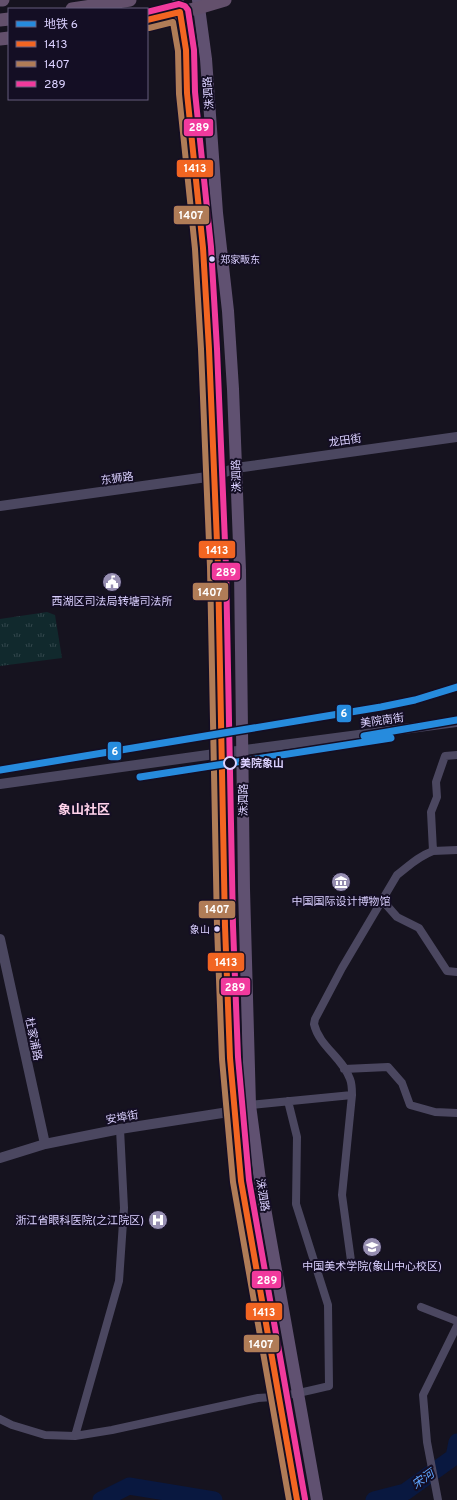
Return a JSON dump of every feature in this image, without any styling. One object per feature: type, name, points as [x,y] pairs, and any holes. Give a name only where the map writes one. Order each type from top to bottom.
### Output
[{"type":"highway","points":[[78,8],[130,0]]},
{"type":"highway","points":[[148,20],[179,6],[225,0]]},
{"type":"main road","name":"洙泗路","points":[[198,4],[206,59],[217,212],[228,311],[236,468],[240,570],[244,889],[250,1106],[260,1180],[317,1500]]},
{"type":"main road","name":"洙泗路","points":[[179,6],[186,50],[187,93],[203,248],[218,567],[225,926],[230,1058],[242,1181],[297,1500]]},
{"type":"street","name":"龙田街","points":[[236,468],[457,436]]},
{"type":"street","name":"东狮路","points":[[0,506],[214,476],[236,468]]},
{"type":"street","name":"美院南街","points":[[0,784],[457,722]]},
{"type":"street","points":[[432,851],[431,812],[437,797],[436,782],[445,756],[457,755]]},
{"type":"street","points":[[352,1268],[342,1195],[352,1095],[350,1080],[344,1069],[323,1042],[314,1024],[342,968],[396,876],[407,865],[422,855],[432,851],[457,850]]},
{"type":"street","points":[[382,900],[397,917],[419,928],[447,971],[457,972]]},
{"type":"street","name":"杜家浦路","points":[[0,939],[45,1144]]},
{"type":"street","points":[[344,1069],[388,1067],[402,1083],[410,1106],[435,1112],[457,1113]]},
{"type":"street","points":[[250,1106],[352,1095]]},
{"type":"street","points":[[0,1419],[12,1425],[45,1435],[75,1436],[112,1430],[258,1398],[280,1397],[329,1386],[328,1305],[296,1204],[297,1137],[288,1101]]},
{"type":"street","name":"安埠街","points":[[0,1158],[45,1144],[120,1129],[235,1111],[250,1106]]},
{"type":"street","points":[[75,1436],[119,1281],[124,1208],[120,1129]]},
{"type":"street","points":[[421,1307],[457,1321]]},
{"type":"street","points":[[438,1499],[427,1442],[423,1395],[457,1326]]},
{"type":"green space","points":[[47,612],[55,615],[62,658],[0,666],[0,619]]},
{"type":"waterway","name":"宋河","points":[[374,1500],[405,1492],[454,1457],[457,1442]]},
{"type":"waterway","name":"宋河","points":[[101,1500],[129,1486],[214,1500]]},
{"type":"metro line","name":"6","points":[[0,770],[381,707],[415,700],[457,687]]},
{"type":"metro line","name":"6","points":[[364,736],[457,720]]},
{"type":"metro line","name":"6","points":[[140,777],[391,738]]},
{"type":"transit line","name":"289","points":[[148,12],[179,4],[185,6],[188,10],[194,50],[195,92],[211,247],[217,349],[226,567],[233,926],[238,1057],[249,1180],[305,1499]]},
{"type":"transit line","name":"1413","points":[[148,20],[180,12],[186,50],[187,93],[203,248],[209,349],[218,567],[225,926],[230,1058],[241,1181],[297,1500]]},
{"type":"transit line","name":"1407","points":[[149,28],[173,22],[178,51],[179,94],[195,249],[201,349],[210,567],[217,926],[222,1059],[233,1182],[289,1500]]},
{"type":"place","name":"郑家畈东","points":[[212,259]]},
{"type":"place","name":"西湖区司法局转塘司法所","points":[[112,582]]},
{"type":"place","name":"美院象山","points":[[230,763]]},
{"type":"place","name":"中国国际设计博物馆","points":[[341,882]]},
{"type":"place","name":"象山","points":[[217,929]]},
{"type":"place","name":"浙江省眼科医院(之江院区)","points":[[158,1220]]},
{"type":"place","name":"中国美术学院(象山中心校区)","points":[[372,1247]]},
{"type":"district","name":"象山社区","points":[[84,809]]}]
